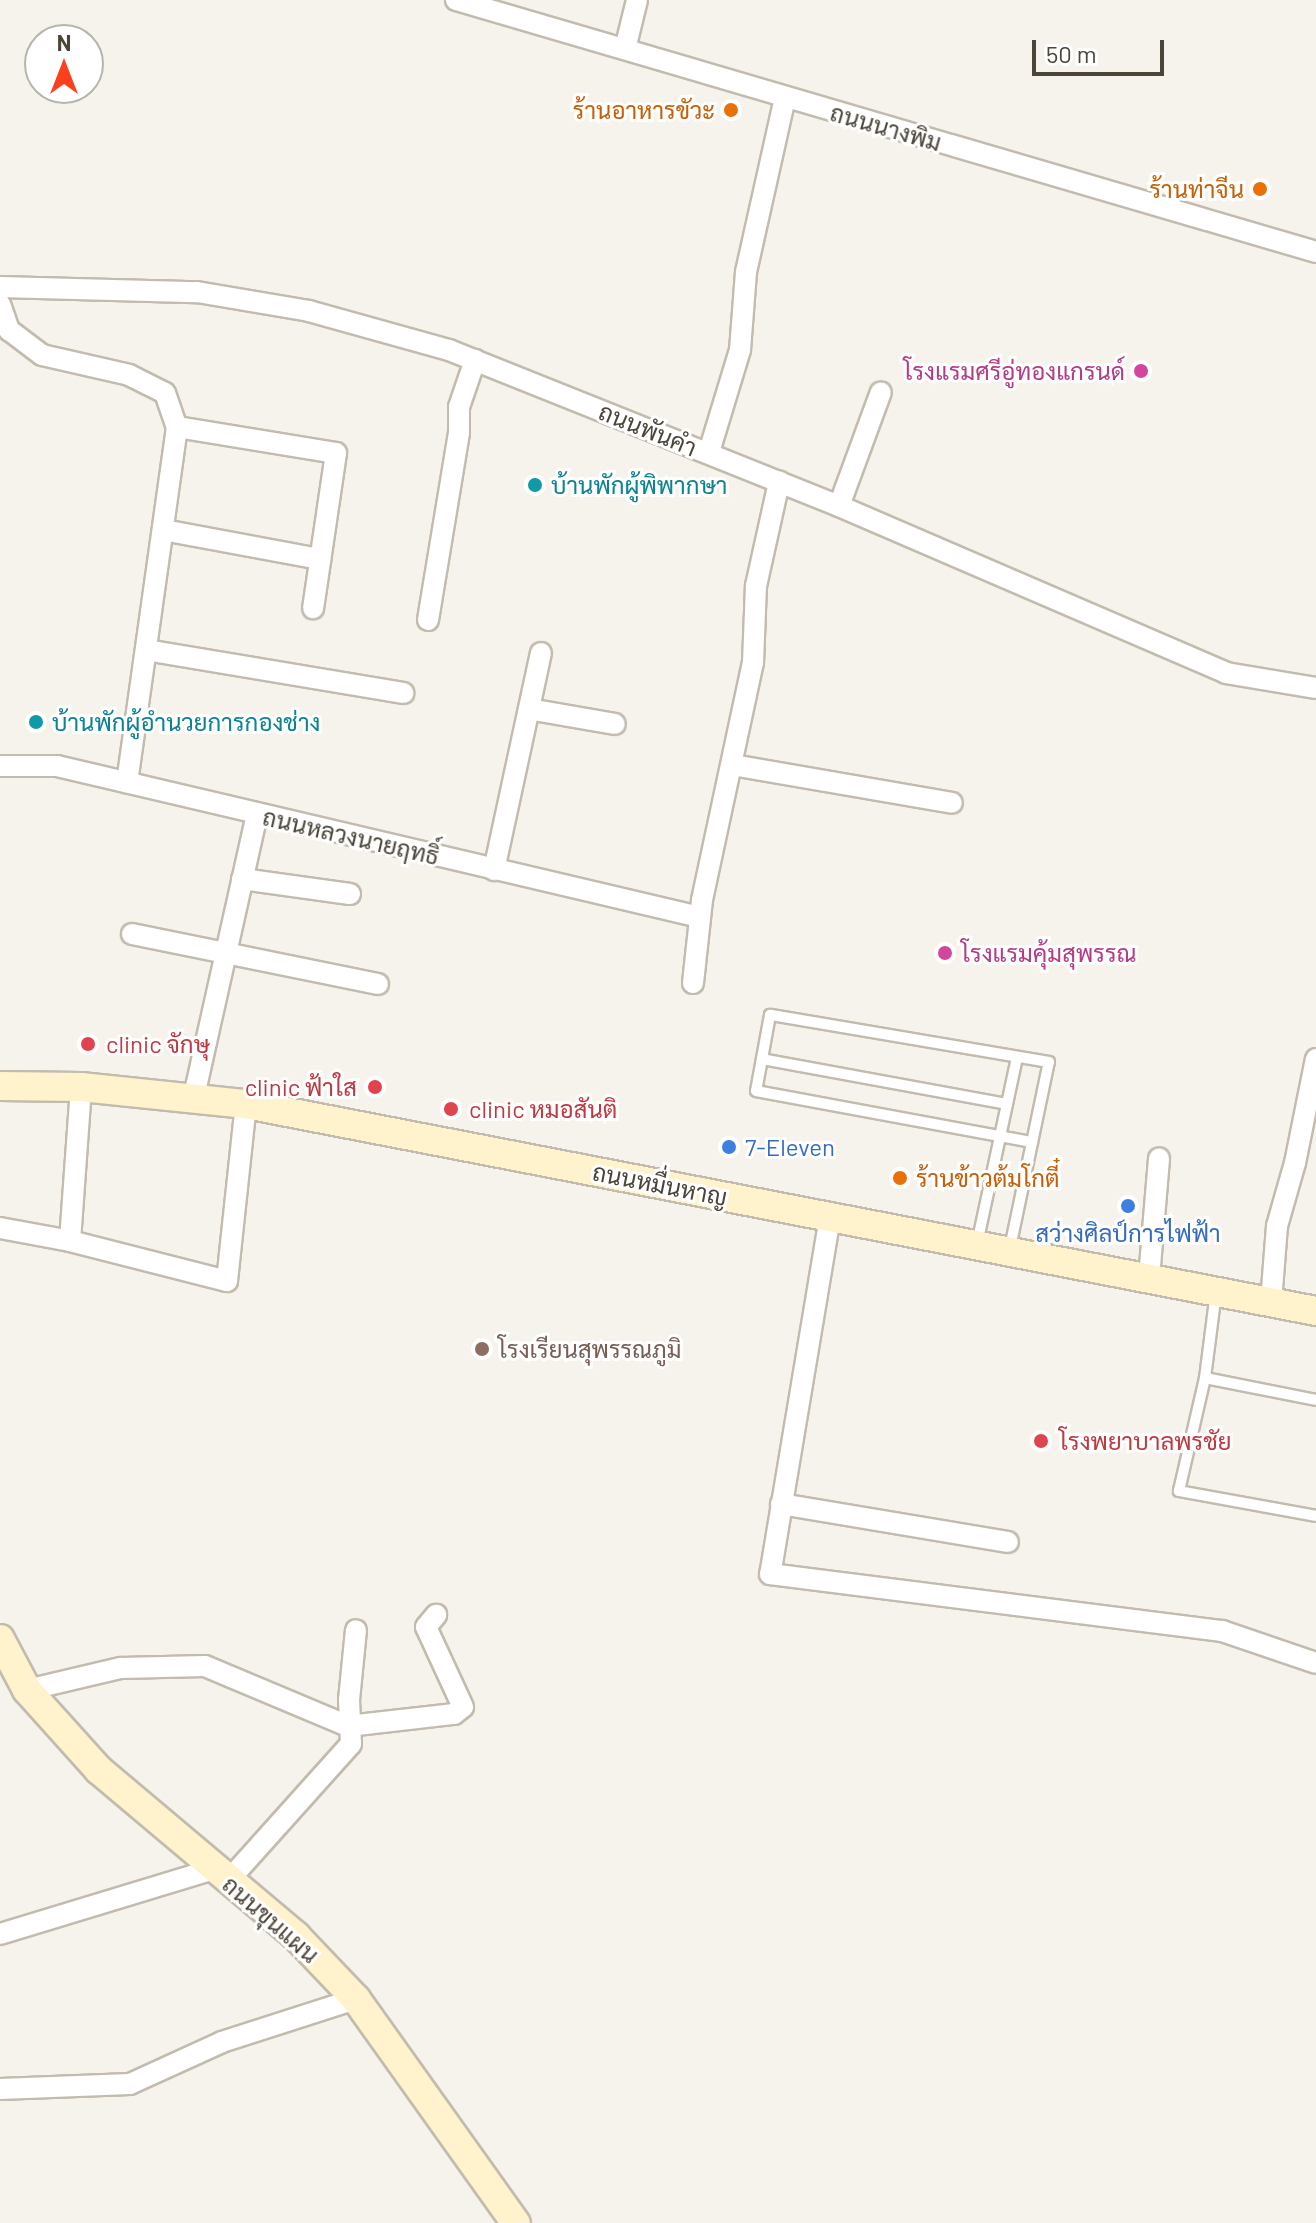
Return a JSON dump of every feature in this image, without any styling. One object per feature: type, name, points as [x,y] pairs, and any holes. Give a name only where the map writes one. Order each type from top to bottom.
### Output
[{"type":"main road","name":"ถนนหมื่นหาญ","points":[[0,1086],[81,1087],[194,1096],[246,1104],[1316,1311]]},
{"type":"main road","name":"ถนนขุนแผน","points":[[1,1646],[27,1690],[99,1770],[296,1936],[356,1999],[516,2223]]},
{"type":"street","name":"ถนนนางพิม","points":[[456,0],[516,13],[785,97],[1316,252]]},
{"type":"street","points":[[625,49],[637,0]]},
{"type":"street","points":[[709,452],[740,350],[746,272],[785,97]]},
{"type":"street","name":"ถนนพันคำ","points":[[0,287],[197,292],[309,311],[475,360],[839,506],[1226,673],[1316,688]]},
{"type":"street","points":[[0,304],[9,330],[42,355],[129,375],[165,393],[177,427],[127,783]]},
{"type":"street","points":[[428,620],[459,432],[459,407],[475,360]]},
{"type":"street","points":[[839,506],[881,392]]},
{"type":"street","points":[[177,427],[336,453],[313,608]]},
{"type":"street","points":[[693,983],[700,917],[753,663],[756,586],[779,482]]},
{"type":"street","points":[[163,530],[320,559]]},
{"type":"street","points":[[146,650],[403,693]]},
{"type":"street","points":[[494,870],[541,653]]},
{"type":"street","points":[[529,709],[615,724]]},
{"type":"street","points":[[733,765],[952,803]]},
{"type":"street","name":"ถนนหลวงนายฤทธิ์","points":[[0,766],[57,766],[700,917]]},
{"type":"street","points":[[194,1096],[257,814]]},
{"type":"street","points":[[242,879],[350,894]]},
{"type":"street","points":[[132,934],[378,984]]},
{"type":"street","points":[[1271,1302],[1277,1226],[1295,1163],[1316,1059]]},
{"type":"street","points":[[70,1241],[81,1087]]},
{"type":"street","points":[[0,1228],[70,1241],[227,1281],[246,1104]]},
{"type":"street","points":[[1149,1278],[1159,1158]]},
{"type":"street","points":[[830,1217],[770,1574],[1222,1631],[1316,1663]]},
{"type":"street","points":[[781,1504],[1008,1542]]},
{"type":"street","points":[[27,1690],[121,1668],[205,1666],[348,1726],[454,1714],[463,1707],[426,1627],[436,1615]]},
{"type":"street","points":[[0,1934],[221,1875],[351,1744],[348,1726],[356,1630]]},
{"type":"street","points":[[0,2089],[130,2084],[222,2042],[356,1999]]},
{"type":"lane","points":[[1009,1253],[1049,1062],[770,1015],[756,1091],[1032,1142]]},
{"type":"lane","points":[[977,1246],[1017,1057]]},
{"type":"lane","points":[[762,1059],[1007,1104]]},
{"type":"lane","points":[[1216,1291],[1205,1378],[1179,1491],[1316,1516]]},
{"type":"lane","points":[[1205,1378],[1316,1400]]},
{"type":"place","name":"ร้านอาหารขัวะ","points":[[731,110]]},
{"type":"place","name":"ร้านท่าจีน","points":[[1260,189]]},
{"type":"place","name":"โรงแรมศรีอู่ทองแกรนด์","points":[[1141,371]]},
{"type":"place","name":"บ้านพักผู้พิพากษา","points":[[535,485]]},
{"type":"place","name":"บ้านพักผู้อำนวยการกองช่าง","points":[[36,722]]},
{"type":"place","name":"โรงแรมคุ้มสุพรรณ","points":[[945,953]]},
{"type":"place","name":"clinic จักษุ","points":[[88,1044]]},
{"type":"place","name":"clinic ฟ้าใส","points":[[375,1087]]},
{"type":"place","name":"clinic หมอสันติ","points":[[451,1109]]},
{"type":"place","name":"7-Eleven","points":[[729,1147]]},
{"type":"place","name":"ร้านข้าวต้มโกตี๋","points":[[900,1178]]},
{"type":"place","name":"สว่างศิลป์การไฟฟ้า","points":[[1128,1206]]},
{"type":"place","name":"โรงเรียนสุพรรณภูมิ","points":[[482,1349]]},
{"type":"place","name":"โรงพยาบาลพรชัย","points":[[1041,1441]]}]
